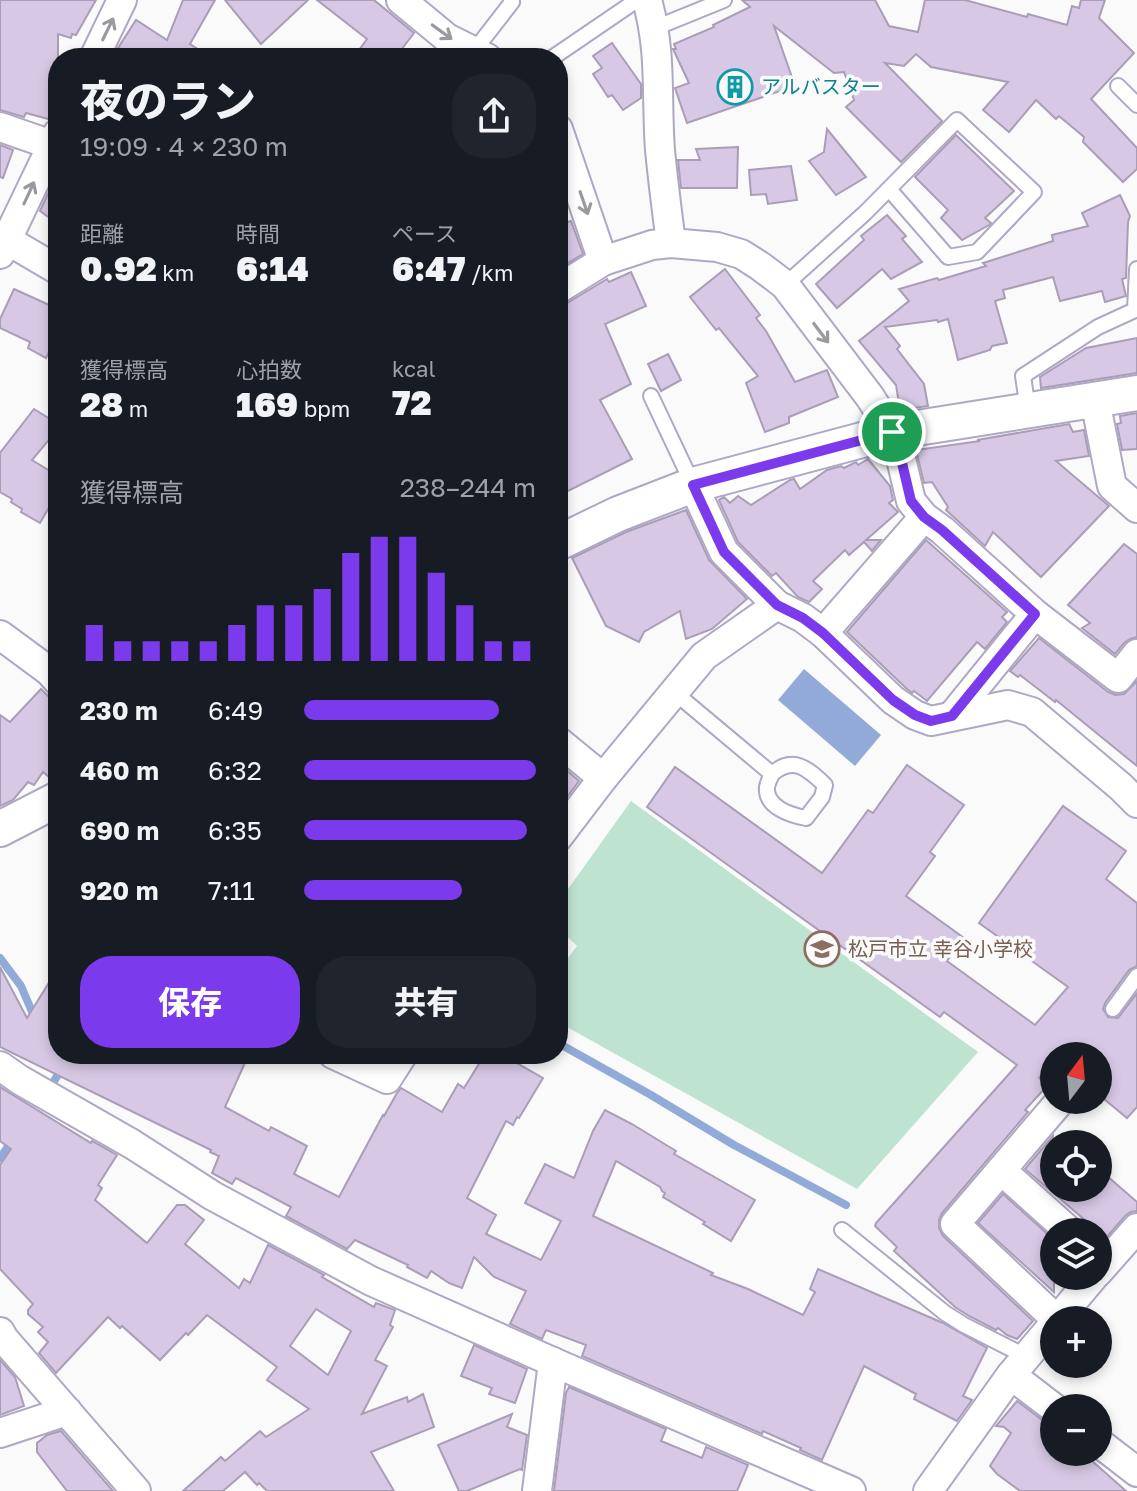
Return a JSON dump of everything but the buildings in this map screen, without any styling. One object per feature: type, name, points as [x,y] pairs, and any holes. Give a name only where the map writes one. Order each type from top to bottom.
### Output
[{"type":"street","points":[[99,48],[122,0]]},
{"type":"street","points":[[401,0],[447,38],[467,48]]},
{"type":"street","points":[[647,0],[655,28],[660,148],[671,243]]},
{"type":"street","points":[[0,127],[48,137]]},
{"type":"street","points":[[48,154],[4,247],[48,266]]},
{"type":"street","points":[[568,158],[603,261]]},
{"type":"street","points":[[568,283],[603,261],[652,245],[671,243],[717,247],[741,254],[760,266],[785,285],[870,397],[892,432],[911,501],[924,517],[1035,614],[1118,678],[1137,654]]},
{"type":"street","points":[[568,538],[618,514],[693,485],[892,432],[1137,393]]},
{"type":"street","points":[[1095,400],[1112,486],[1137,508]]},
{"type":"street","points":[[693,485],[724,552],[777,605],[803,618],[823,633],[893,700],[915,715],[931,721],[1008,705],[1032,712],[1137,803]]},
{"type":"street","points":[[823,633],[924,517]]},
{"type":"street","points":[[568,824],[704,656],[777,605]]},
{"type":"street","points":[[952,716],[1035,614]]},
{"type":"street","points":[[0,635],[48,670]]},
{"type":"street","points":[[568,749],[603,778]]},
{"type":"street","points":[[0,829],[48,804]]},
{"type":"street","points":[[355,1064],[387,1079],[397,1064]]},
{"type":"street","points":[[10,1073],[132,1144],[213,1196],[371,1281],[851,1491]]},
{"type":"street","points":[[1040,1306],[955,1224],[1049,1114]]},
{"type":"street","points":[[1001,1170],[1054,1218]]},
{"type":"street","points":[[1112,1254],[1137,1228]]},
{"type":"street","points":[[1068,1306],[1081,1290]]},
{"type":"street","points":[[0,1332],[136,1491]]},
{"type":"street","points":[[928,1491],[1040,1340]]},
{"type":"street","points":[[537,1491],[553,1362]]},
{"type":"street","points":[[1019,1366],[1042,1394]]},
{"type":"street","points":[[0,1433],[67,1411]]},
{"type":"street","points":[[1112,1453],[1137,1472]]},
{"type":"lane","points":[[485,48],[511,0]]},
{"type":"lane","points":[[567,48],[637,0]]},
{"type":"lane","points":[[655,28],[724,0]]},
{"type":"lane","points":[[1118,86],[1137,105]]},
{"type":"lane","points":[[785,285],[865,213],[957,120],[1034,192],[977,252],[948,257],[889,189]]},
{"type":"lane","points":[[1028,410],[1023,376],[1098,327],[1135,310],[1137,269]]},
{"type":"lane","points":[[651,396],[693,485]]},
{"type":"lane","points":[[674,692],[772,774]]},
{"type":"lane","points":[[1113,1009],[1137,976]]},
{"type":"lane","points":[[842,1230],[945,1313],[1019,1366]]},
{"type":"green space","points":[[631,801],[978,1052],[857,1189],[568,1028],[568,958],[577,946],[568,937],[568,889]]},
{"type":"water","points":[[804,669],[881,735],[855,766],[778,700]]},
{"type":"waterway","points":[[0,958],[21,986],[36,1021]]},
{"type":"waterway","points":[[568,1049],[734,1145],[846,1205]]},
{"type":"waterway","points":[[49,1089],[65,1064]]},
{"type":"waterway","points":[[0,1158],[13,1139]]},
{"type":"place","name":"アルバスター","points":[[735,87]]},
{"type":"place","name":"松戸市立 幸谷小学校","points":[[822,949]]},
{"type":"route","points":[[892,432],[911,501],[924,517],[1035,614],[952,716],[931,721],[915,715],[893,700],[823,633],[803,618],[777,605],[756,585],[724,552],[693,485],[892,432]]}]
